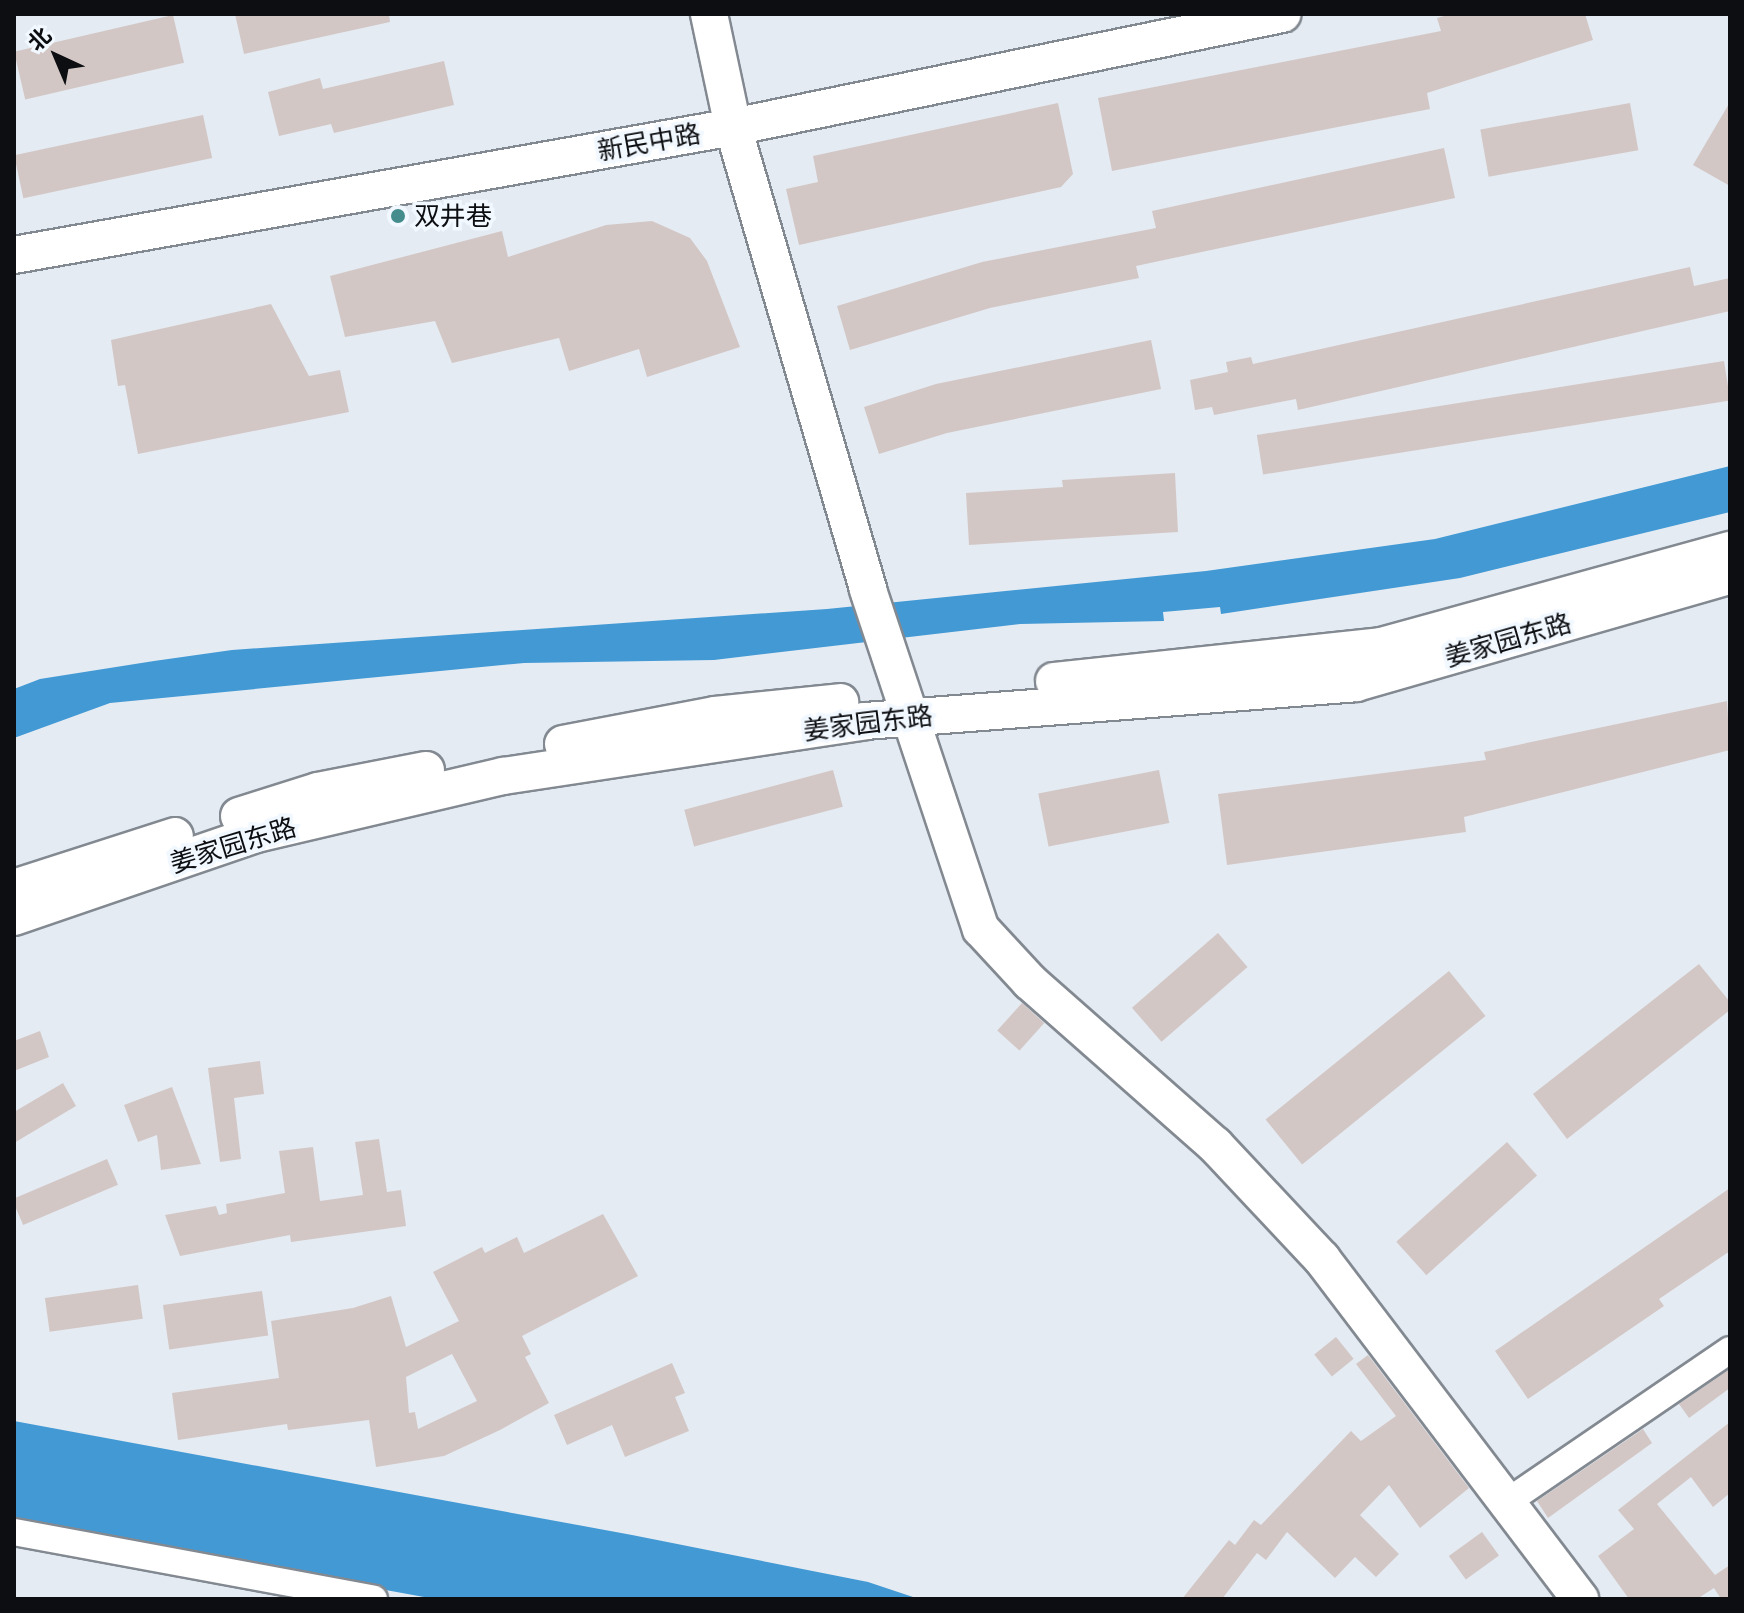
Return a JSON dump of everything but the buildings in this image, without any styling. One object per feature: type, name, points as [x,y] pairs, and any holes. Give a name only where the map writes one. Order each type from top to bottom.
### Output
[{"type":"main road","points":[[709,14],[733,127],[868,590],[981,929],[1030,982],[1215,1145],[1322,1259],[1510,1500],[1580,1599]]},
{"type":"main road","name":"新民中路","points":[[14,255],[733,127],[1282,14]]},
{"type":"main road","name":"姜家园东路","points":[[14,917],[260,833],[503,776],[905,706],[1381,646],[1730,550]]},
{"type":"main road","name":"姜家园东路","points":[[14,888],[318,791],[715,715],[1356,683],[1730,576]]},
{"type":"street","points":[[1510,1500],[1730,1350]]},
{"type":"street","points":[[14,1532],[374,1599]]},
{"type":"water","points":[[1730,466],[1730,512],[1460,578],[1221,614],[1220,607],[1163,612],[1164,621],[1020,624],[714,660],[524,663],[110,703],[14,738],[14,689],[40,679],[232,650],[827,609],[1206,571],[1435,539]]},
{"type":"water","points":[[14,1421],[632,1535],[868,1582],[919,1599],[435,1599],[14,1522]]},
{"type":"place","name":"双井巷","points":[[398,216]]}]
